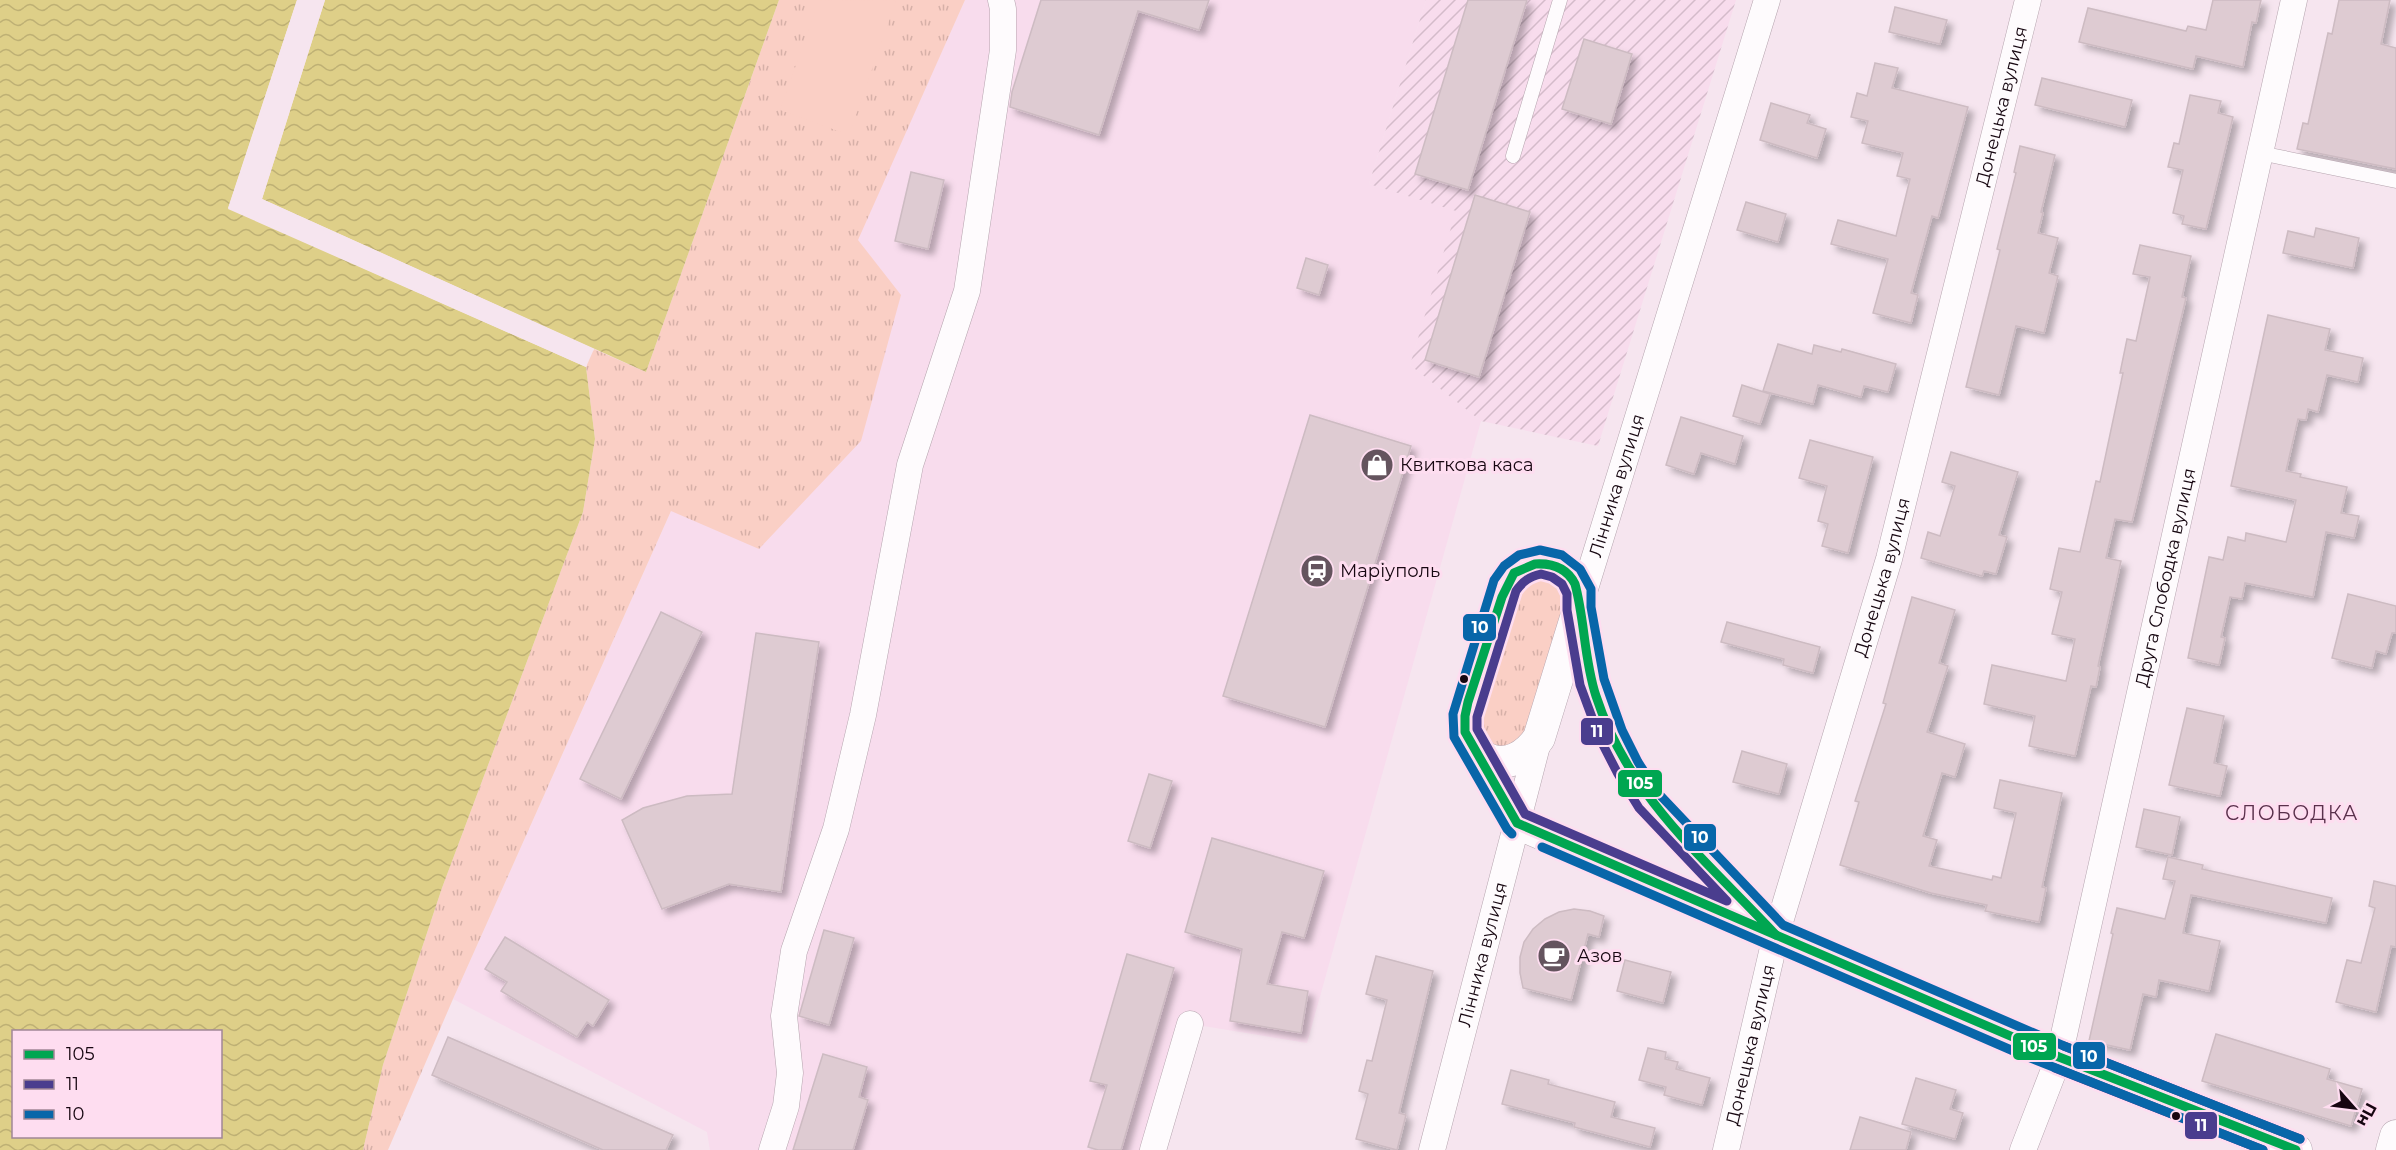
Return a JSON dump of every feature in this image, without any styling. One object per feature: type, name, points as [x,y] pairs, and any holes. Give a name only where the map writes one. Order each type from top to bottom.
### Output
[{"type":"street","points":[[772,1150],[786,1106],[790,1073],[784,1016],[794,951],[836,829],[863,715],[910,465],[967,291],[1003,50],[1003,9],[1000,0]]},
{"type":"street","name":"Лінника вулиця","points":[[1432,1150],[1539,738],[1767,0]]},
{"type":"street","name":"Донецька вулиця","points":[[1725,1150],[1776,935],[1888,559],[2028,0]]},
{"type":"street","name":"Друга Слободка вулиця","points":[[2023,1150],[2059,1057],[2294,0]]},
{"type":"street","points":[[1589,576],[1540,562],[1526,565],[1514,574],[1505,586],[1465,716],[1465,732],[1472,747],[1517,823],[2059,1057],[2296,1150]]},
{"type":"street","points":[[1557,566],[1571,576],[1579,591],[1579,608],[1592,682],[1611,735],[1628,768],[1648,800],[1776,935]]},
{"type":"street","points":[[1472,747],[1484,758],[1500,762],[1516,760],[1530,752],[1539,738]]},
{"type":"street","points":[[1153,1150],[1190,1024]]},
{"type":"street","points":[[2392,1150],[2396,1136]]},
{"type":"lane","points":[[1513,156],[1560,0]]},
{"type":"lane","points":[[2260,153],[2396,181]]},
{"type":"shaded area","points":[[965,0],[1426,0],[1369,184],[1457,211],[1410,365],[1481,421],[1307,1043],[1179,1022],[1141,1150],[710,1150],[707,1132],[453,999],[671,511],[901,296],[857,240]]},
{"type":"shaded area","points":[[1426,0],[1736,0],[1598,446],[1481,421],[1410,365],[1456,211],[1369,184]]},
{"type":"green space","points":[[779,0],[965,0],[858,240],[901,295],[861,441],[759,549],[671,511],[388,1150],[363,1150],[383,1065],[442,888],[583,512],[595,439],[586,367],[594,349],[646,372]]},
{"type":"green space","points":[[819,0],[896,1],[849,135],[780,110]]},
{"type":"green space","points":[[1539,570],[1570,596],[1529,734],[1493,753],[1475,718],[1514,590]]},
{"type":"water","points":[[0,0],[297,0],[228,208],[586,367],[595,439],[583,512],[442,888],[383,1065],[363,1150],[0,1150]]},
{"type":"water","points":[[325,0],[779,0],[646,372],[262,199]]},
{"type":"pier","points":[[297,0],[300,0],[231,207],[587,365],[586,367],[228,209]]},
{"type":"pier","points":[[322,0],[325,0],[262,199],[594,349],[593,351],[259,201]]},
{"type":"building","points":[[1041,0],[1209,0],[1199,30],[1138,11],[1099,135],[1010,107],[1012,92]]},
{"type":"building","points":[[1468,0],[1527,0],[1468,190],[1415,174]]},
{"type":"building","points":[[2213,0],[2261,0],[2256,23],[2252,22],[2243,67],[2196,56],[2193,69],[2079,42],[2088,8],[2186,31],[2188,26],[2206,30]]},
{"type":"building","points":[[2339,0],[2390,0],[2381,44],[2396,48],[2396,169],[2297,149],[2303,123],[2308,124],[2328,33],[2332,34]]},
{"type":"building","points":[[1895,7],[1947,20],[1940,44],[1889,32]]},
{"type":"building","points":[[1584,39],[1632,54],[1611,124],[1562,109]]},
{"type":"building","points":[[1875,63],[1898,68],[1892,88],[1968,107],[1938,218],[1932,216],[1911,293],[1918,295],[1911,323],[1873,313],[1888,259],[1831,244],[1838,220],[1896,236],[1910,179],[1897,176],[1903,153],[1862,143],[1868,121],[1851,117],[1857,93],[1867,96]]},
{"type":"building","points":[[2042,78],[2132,100],[2125,127],[2035,105]]},
{"type":"building","points":[[2190,95],[2221,101],[2218,113],[2233,117],[2206,229],[2182,224],[2184,216],[2173,213],[2183,170],[2168,167],[2174,143],[2179,144]]},
{"type":"building","points":[[1771,103],[1810,115],[1807,123],[1826,129],[1817,158],[1760,140]]},
{"type":"building","points":[[2020,146],[2055,155],[2038,233],[2058,238],[2049,273],[2058,276],[2044,333],[2016,326],[1999,395],[1966,387],[2000,250],[1997,249],[2016,173],[2014,172]]},
{"type":"building","points":[[911,172],[944,180],[928,249],[895,241]]},
{"type":"building","points":[[1475,195],[1530,212],[1479,377],[1425,360]]},
{"type":"building","points":[[1746,202],[1786,214],[1778,242],[1737,230]]},
{"type":"building","points":[[2316,228],[2359,238],[2353,268],[2283,253],[2288,231],[2314,237]]},
{"type":"building","points":[[2140,245],[2191,256],[2182,297],[2186,298],[2132,522],[2115,519],[2106,558],[2121,561],[2098,666],[2100,667],[2096,687],[2091,686],[2075,756],[2029,746],[2035,716],[1984,704],[1992,665],[2066,681],[2075,639],[2052,634],[2062,592],[2050,589],[2059,548],[2080,552],[2096,481],[2100,482],[2123,373],[2120,373],[2127,339],[2136,341],[2150,277],[2133,274]]},
{"type":"building","points":[[1306,258],[1328,265],[1319,295],[1297,288]]},
{"type":"building","points":[[2268,315],[2330,329],[2325,350],[2363,358],[2358,382],[2327,375],[2318,412],[2308,409],[2306,420],[2298,419],[2286,471],[2301,474],[2300,477],[2347,487],[2341,513],[2359,516],[2354,538],[2326,532],[2313,597],[2245,583],[2242,599],[2230,597],[2221,637],[2225,638],[2219,665],[2188,658],[2209,557],[2223,560],[2228,537],[2245,541],[2246,533],[2286,542],[2296,500],[2231,486]]},
{"type":"building","points":[[1778,344],[1812,354],[1814,345],[1841,352],[1842,349],[1896,364],[1888,392],[1864,386],[1861,397],[1818,385],[1813,404],[1763,391]]},
{"type":"building","points":[[1742,385],[1770,394],[1760,424],[1733,416]]},
{"type":"building","points":[[1310,415],[1411,446],[1325,727],[1223,696]]},
{"type":"building","points":[[1681,417],[1743,436],[1735,464],[1701,453],[1694,474],[1666,465]]},
{"type":"building","points":[[1810,440],[1873,457],[1848,553],[1822,546],[1828,524],[1818,521],[1827,486],[1799,478]]},
{"type":"building","points":[[1951,452],[2018,472],[1999,535],[2007,537],[1996,574],[1984,571],[1982,576],[1921,558],[1928,532],[1940,536],[1955,486],[1942,482]]},
{"type":"building","points":[[2348,594],[2396,606],[2396,633],[2392,633],[2386,654],[2376,651],[2372,668],[2332,658]]},
{"type":"building","points":[[1912,597],[1955,610],[1939,663],[1948,666],[1927,732],[1965,744],[1955,777],[1942,773],[1923,836],[1937,840],[1929,866],[1992,880],[1993,876],[2001,878],[2016,813],[1994,808],[2000,780],[2062,793],[2042,887],[2046,888],[2039,922],[1985,911],[1987,905],[1931,893],[1840,865],[1859,802],[1855,801],[1886,704],[1883,703]]},
{"type":"building","points":[[661,612],[702,632],[621,799],[580,779]]},
{"type":"building","points":[[1727,622],[1820,647],[1813,673],[1783,665],[1784,659],[1721,642]]},
{"type":"building","points":[[756,633],[819,642],[781,892],[729,884],[662,909],[622,820],[643,808],[687,796],[732,794]]},
{"type":"building","points":[[2187,708],[2224,716],[2214,763],[2227,766],[2220,796],[2169,785]]},
{"type":"building","points":[[1742,751],[1787,764],[1779,794],[1733,782]]},
{"type":"building","points":[[1149,774],[1172,781],[1150,848],[1128,841]]},
{"type":"building","points":[[2144,809],[2180,817],[2172,855],[2136,847]]},
{"type":"building","points":[[1212,838],[1324,871],[1304,938],[1282,932],[1267,984],[1308,991],[1301,1033],[1230,1021],[1242,949],[1185,932]]},
{"type":"building","points":[[2168,857],[2203,865],[2202,869],[2332,898],[2326,923],[2191,895],[2183,933],[2220,941],[2209,991],[2159,980],[2156,997],[2143,994],[2130,1050],[2089,1041],[2117,908],[2165,919],[2175,881],[2163,879]]},
{"type":"building","points":[[2374,881],[2396,886],[2396,947],[2391,946],[2376,1012],[2336,1002],[2347,960],[2361,963],[2375,908],[2369,906]]},
{"type":"building","points":[[1574,909],[1604,916],[1599,937],[1588,934],[1571,1000],[1523,988],[1520,957],[1524,942],[1533,929],[1545,919],[1559,912]]},
{"type":"building","points":[[824,930],[854,938],[829,1025],[799,1016]]},
{"type":"building","points":[[505,937],[609,1000],[593,1026],[587,1022],[577,1037],[501,991],[507,982],[485,969]]},
{"type":"building","points":[[1127,954],[1174,968],[1121,1150],[1098,1150],[1088,1147],[1107,1085],[1090,1081]]},
{"type":"building","points":[[1376,956],[1433,971],[1399,1113],[1406,1115],[1397,1150],[1356,1139],[1368,1094],[1359,1091],[1367,1060],[1372,1061],[1387,1000],[1366,994]]},
{"type":"building","points":[[1625,960],[1671,972],[1663,1003],[1617,991]]},
{"type":"building","points":[[2216,1034],[2330,1069],[2327,1079],[2362,1089],[2351,1126],[2202,1081]]},
{"type":"building","points":[[448,1037],[673,1135],[666,1150],[603,1150],[432,1075]]},
{"type":"building","points":[[1648,1048],[1666,1052],[1665,1059],[1678,1062],[1676,1069],[1710,1078],[1702,1105],[1664,1095],[1666,1087],[1639,1080]]},
{"type":"building","points":[[823,1054],[867,1067],[859,1097],[868,1100],[853,1150],[793,1150]]},
{"type":"building","points":[[1511,1070],[1549,1080],[1548,1084],[1615,1102],[1611,1117],[1655,1128],[1650,1147],[1574,1127],[1575,1123],[1502,1104]]},
{"type":"building","points":[[1916,1078],[1956,1090],[1950,1109],[1963,1113],[1955,1139],[1902,1124]]},
{"type":"building","points":[[1860,1117],[1911,1132],[1906,1150],[1850,1150]]},
{"type":"transit line","name":"10","points":[[1512,834],[1454,737],[1453,714],[1494,580],[1504,566],[1519,555],[1540,550],[1562,555],[1580,569],[1591,589],[1591,607],[1604,679],[1622,730],[1638,762],[1658,793],[1783,925],[2064,1046],[2300,1139]]},
{"type":"transit line","name":"105","points":[[1535,564],[1547,564],[1563,570],[1575,584],[1589,669],[1596,696],[1610,732],[1628,766],[1672,825],[1776,935],[1517,823],[1465,732],[1465,716],[1502,597],[1514,573],[1535,564]]},
{"type":"transit line","name":"11","points":[[1541,574],[1552,577],[1562,584],[1567,594],[1567,610],[1580,685],[1600,739],[1618,774],[1639,808],[1727,901],[1525,814],[1477,729],[1477,717],[1516,591],[1527,580],[1541,574]]},
{"type":"transit line","name":"10","points":[[1542,847],[2018,1053],[2263,1150]]},
{"type":"transit line","name":"105","points":[[1776,935],[2059,1057],[2296,1150]]},
{"type":"transit line","name":"11","points":[[2064,1046],[2300,1139]]},
{"type":"transit line","name":"11","points":[[2055,1068],[2263,1150]]},
{"type":"place","name":"Квиткова каса","points":[[1377,465]]},
{"type":"place","name":"Маріуполь","points":[[1317,571]]},
{"type":"place","name":"Азов","points":[[1554,956]]},
{"type":"district","name":"СЛОБОДКА","points":[[2292,813]]}]
